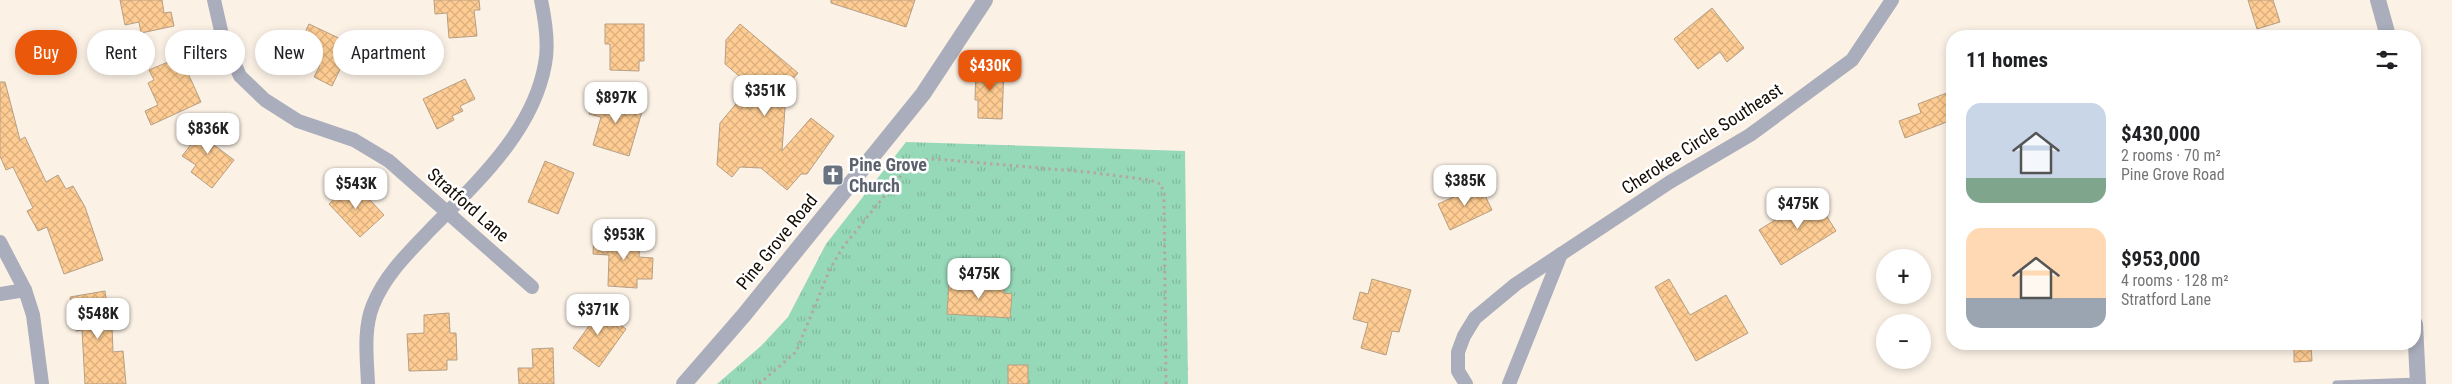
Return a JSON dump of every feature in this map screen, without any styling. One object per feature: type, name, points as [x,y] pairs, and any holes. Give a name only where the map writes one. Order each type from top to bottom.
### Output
[{"type":"street","name":"Stratford Lane","points":[[214,0],[222,35],[240,76],[265,100],[298,121],[354,140],[389,161],[532,287]]},
{"type":"street","points":[[368,384],[366,340],[373,306],[393,268],[448,212],[508,146],[532,107],[546,64],[546,33],[541,0]]},
{"type":"street","name":"Cherokee Circle Southeast","points":[[1466,384],[1458,371],[1458,352],[1464,336],[1475,318],[1516,284],[1670,182],[1750,135],[1852,60],[1892,0]]},
{"type":"street","points":[[2378,0],[2386,30]]},
{"type":"street","name":"Pine Grove Road","points":[[684,384],[744,315],[923,94],[984,1]]},
{"type":"street","points":[[0,242],[25,290],[33,315],[42,384]]},
{"type":"street","points":[[1509,384],[1561,254]]},
{"type":"street","points":[[0,294],[25,290]]},
{"type":"street","points":[[2416,350],[2418,382]]},
{"type":"lane","points":[[2336,384],[2418,382]]},
{"type":"path","points":[[759,384],[796,352],[830,269],[843,247],[906,168],[923,160],[935,159],[1096,173],[1150,180],[1161,184],[1164,194],[1166,384]]},
{"type":"green space","points":[[906,142],[1185,151],[1188,384],[717,384],[761,346],[788,317],[826,244]]},
{"type":"building","points":[[120,0],[162,0],[164,13],[171,12],[174,26],[155,30],[140,30],[139,22],[125,25]]},
{"type":"building","points":[[434,0],[479,0],[480,10],[474,10],[477,36],[449,38],[447,13],[435,14]]},
{"type":"building","points":[[831,0],[915,0],[906,27],[831,3]]},
{"type":"building","points":[[2248,0],[2273,0],[2280,22],[2257,29]]},
{"type":"building","points":[[1712,8],[1744,48],[1727,62],[1720,52],[1698,69],[1674,39]]},
{"type":"building","points":[[309,24],[322,30],[306,30]]},
{"type":"building","points":[[605,24],[644,24],[644,61],[639,61],[639,71],[610,70],[610,44],[605,44]]},
{"type":"building","points":[[740,24],[798,73],[791,81],[790,95],[786,94],[782,151],[811,118],[834,136],[807,174],[801,174],[787,190],[761,168],[740,167],[732,177],[717,165],[720,123],[751,86],[725,64],[726,40]]},
{"type":"building","points":[[323,31],[333,35],[333,75],[337,75],[332,86],[314,77],[315,75],[323,75]]},
{"type":"building","points":[[165,63],[165,75],[189,75],[201,102],[151,125],[145,111],[158,105],[148,83],[154,80],[152,75],[155,75],[155,67]]},
{"type":"building","points":[[976,67],[1004,68],[1002,119],[978,118],[978,100],[975,100]]},
{"type":"building","points":[[465,79],[475,99],[460,106],[463,111],[452,116],[454,120],[437,129],[423,99]]},
{"type":"building","points":[[0,82],[5,82],[20,140],[25,137],[46,182],[58,175],[66,189],[73,186],[85,207],[103,260],[64,274],[47,227],[38,231],[27,211],[33,208],[13,167],[6,170],[0,156]]},
{"type":"building","points":[[1946,93],[1946,122],[1905,138],[1899,121],[1921,113],[1918,104]]},
{"type":"building","points":[[595,94],[643,108],[629,156],[593,145],[601,117],[589,114]]},
{"type":"building","points":[[210,120],[225,131],[214,145],[234,160],[212,188],[191,172],[196,165],[182,156]]},
{"type":"building","points":[[545,161],[574,173],[558,214],[528,202]]},
{"type":"building","points":[[353,182],[384,215],[360,237],[329,204]]},
{"type":"building","points":[[1480,185],[1492,210],[1450,230],[1438,204]]},
{"type":"building","points":[[1814,196],[1836,231],[1781,265],[1759,230]]},
{"type":"building","points":[[594,236],[640,238],[639,257],[653,258],[652,279],[637,279],[637,288],[608,286],[609,255],[593,254]]},
{"type":"building","points":[[1372,279],[1411,290],[1399,332],[1392,331],[1386,355],[1361,348],[1368,323],[1353,319],[1360,292],[1368,294]]},
{"type":"building","points":[[1669,279],[1690,315],[1726,295],[1748,333],[1696,361],[1655,287]]},
{"type":"building","points":[[949,282],[1004,286],[1004,293],[1012,294],[1010,318],[947,314]]},
{"type":"building","points":[[105,291],[108,311],[111,311],[114,324],[112,325],[113,352],[123,351],[126,384],[85,384],[82,330],[76,331],[70,297]]},
{"type":"building","points":[[591,304],[626,329],[599,367],[573,348],[589,326],[579,319]]},
{"type":"building","points":[[449,313],[450,333],[456,333],[457,360],[447,360],[447,370],[409,371],[407,334],[424,333],[424,315]]},
{"type":"building","points":[[553,348],[554,384],[519,384],[518,368],[533,368],[532,349]]},
{"type":"building","points":[[2294,350],[2311,350],[2312,361],[2294,362]]},
{"type":"building","points":[[1008,365],[1028,365],[1028,384],[1008,384]]},
{"type":"place","name":"Pine Grove Church","points":[[833,175]]}]
